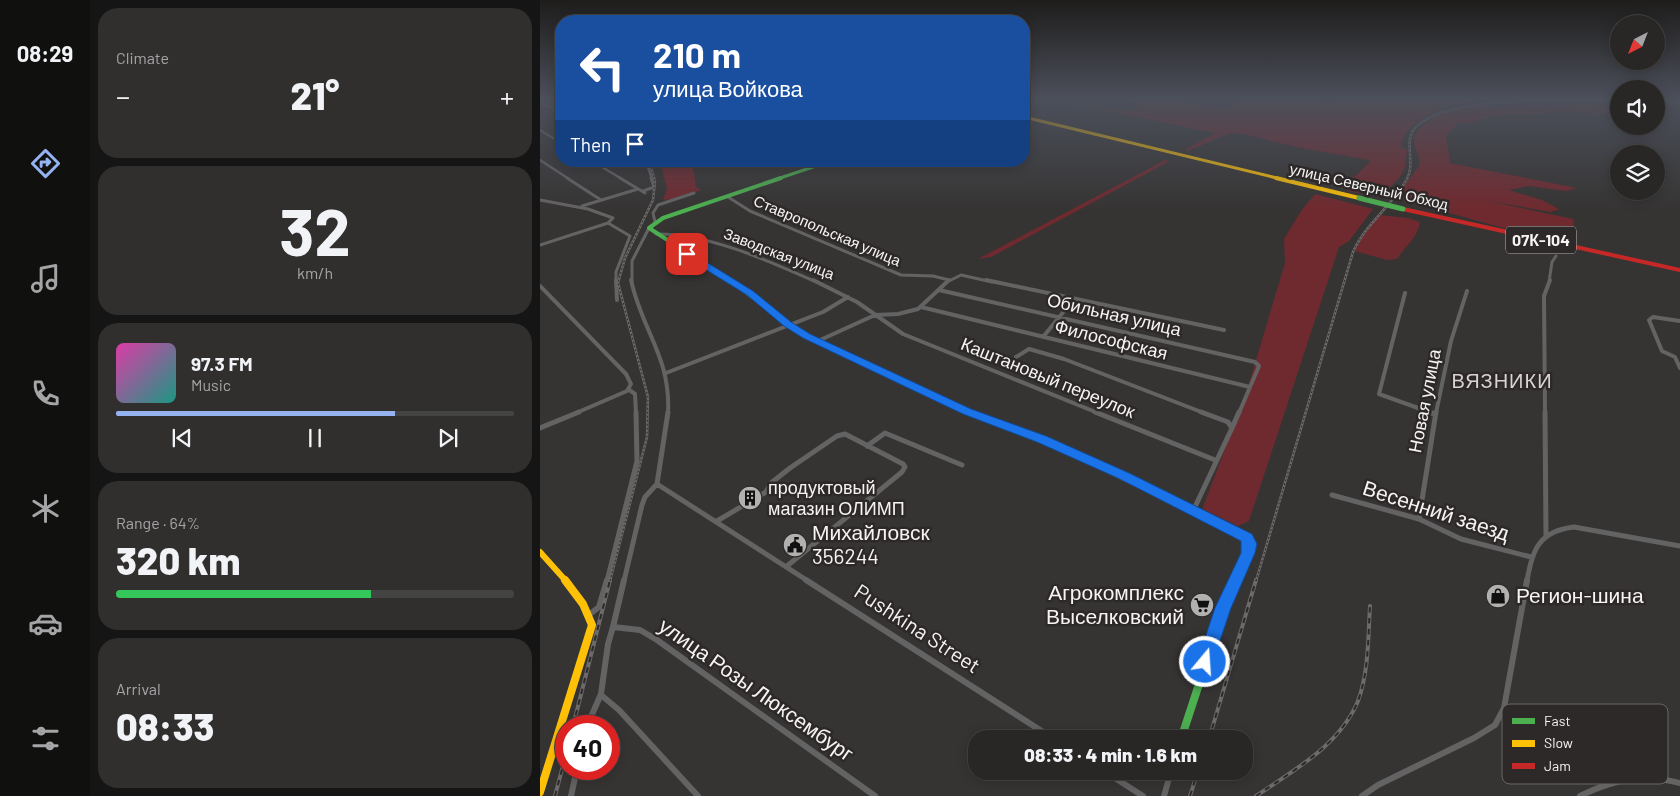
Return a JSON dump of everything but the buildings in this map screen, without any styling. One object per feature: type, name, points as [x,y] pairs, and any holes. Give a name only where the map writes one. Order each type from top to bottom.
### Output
[{"type":"main road","name":"улица Северный Обход","points":[[1103,136],[1403,209],[1680,270]]},
{"type":"main road","points":[[814,167],[652,225],[656,234],[750,293],[788,324],[818,341],[967,411],[1041,439],[1194,509],[1247,538],[1250,544],[1223,608],[1184,730]]},
{"type":"main road","points":[[540,552],[581,600],[590,614],[592,625],[540,792]]},
{"type":"street","points":[[540,160],[601,200]]},
{"type":"street","points":[[602,167],[644,192],[654,187],[648,167]]},
{"type":"street","points":[[580,207],[638,189]]},
{"type":"street","points":[[589,715],[601,695],[607,643],[613,627],[642,505],[645,497],[657,484],[663,450],[668,398],[666,373],[642,314],[631,265],[641,241],[652,225],[652,219],[658,205],[694,193]]},
{"type":"street","name":"Ставропольская улица","points":[[728,197],[750,211],[901,275],[933,276],[949,280]]},
{"type":"street","points":[[540,200],[580,207],[613,218],[608,223],[540,245]]},
{"type":"street","points":[[608,223],[630,236],[616,272],[617,300]]},
{"type":"street","name":"Заводская улица","points":[[656,234],[672,233],[722,246],[848,297],[871,310],[875,315]]},
{"type":"street","points":[[1546,536],[1544,296],[1550,284],[1552,262],[1556,256]]},
{"type":"street","points":[[818,341],[875,315],[898,314],[921,307],[949,280],[957,276],[966,275],[1224,330]]},
{"type":"street","points":[[540,286],[626,374],[631,384],[627,390],[540,428]]},
{"type":"street","name":"Обильная улица","points":[[939,290],[1255,362],[1259,366],[1250,388]]},
{"type":"street","name":"Новая улица","points":[[1419,519],[1435,414],[1451,342],[1459,313],[1464,306],[1467,291]]},
{"type":"street","points":[[1405,294],[1379,394],[1435,414]]},
{"type":"street","points":[[666,373],[823,312],[848,297]]},
{"type":"street","points":[[1042,337],[1074,299]]},
{"type":"street","name":"Философская","points":[[921,307],[1250,388]]},
{"type":"street","name":"Каштановый переулок","points":[[875,315],[892,330],[1215,460]]},
{"type":"street","points":[[1680,321],[1653,317],[1649,320],[1662,351],[1675,357],[1680,368]]},
{"type":"street","points":[[1016,357],[1029,349],[1064,359],[1228,422],[1232,428]]},
{"type":"street","points":[[1194,509],[1215,460],[1250,388]]},
{"type":"street","points":[[590,614],[599,607],[602,600],[637,461],[636,399],[635,394],[627,390]]},
{"type":"street","points":[[867,446],[885,433],[962,465]]},
{"type":"street","points":[[718,521],[766,492],[771,483],[790,468],[837,436],[845,434],[903,464],[905,467],[902,472],[787,566]]},
{"type":"street","name":"Pushkina Street","points":[[657,484],[718,521],[1040,730]]},
{"type":"street","name":"Весенний заезд","points":[[1332,495],[1419,519],[1461,539],[1531,557]]},
{"type":"street","points":[[1505,704],[1531,557],[1536,545],[1546,536],[1564,528],[1574,527],[1680,546]]},
{"type":"street","name":"улица Розы Люксембург","points":[[613,627],[640,630],[657,640],[875,796]]},
{"type":"street","points":[[601,695],[619,710],[698,796]]},
{"type":"street","points":[[1362,796],[1378,785],[1474,738],[1498,720],[1502,712]]},
{"type":"street","points":[[571,796],[575,780]]},
{"type":"street","points":[[1118,780],[1143,796]]},
{"type":"street","points":[[1164,796],[1168,780]]},
{"type":"street","points":[[1580,796],[1604,784]]},
{"type":"shaded area","points":[[1209,136],[1223,136],[1188,151],[1186,149]]},
{"type":"shaded area","points":[[1253,136],[1405,136],[1401,143],[1402,148],[1407,150],[1405,167],[1400,177],[1379,198],[1371,194],[1351,192],[1344,188],[1349,186],[1350,181],[1370,162],[1369,160],[1301,148]]},
{"type":"shaded area","points":[[1415,136],[1446,136],[1450,163],[1577,188],[1566,191],[1529,186],[1509,190],[1542,200],[1559,209],[1551,212],[1484,200],[1573,219],[1574,225],[1568,232],[1544,235],[1500,227],[1395,198],[1419,166],[1420,162],[1414,143]]},
{"type":"shaded area","points":[[1165,160],[1170,161],[991,257],[978,259]]},
{"type":"shaded area","points":[[662,167],[692,167],[696,187],[701,190],[676,199],[663,200],[667,189]]},
{"type":"shaded area","points":[[1315,194],[1373,209],[1349,241],[1339,247],[1249,521],[1238,526],[1204,510],[1203,507],[1245,397],[1285,263],[1284,239],[1301,211]]},
{"type":"shaded area","points":[[1379,215],[1408,218],[1420,222],[1414,237],[1397,259],[1387,260],[1355,251],[1361,239]]},
{"type":"railway","points":[[1256,581],[1353,252],[1365,232],[1394,198],[1407,179],[1410,166],[1411,136]]},
{"type":"railway","points":[[610,581],[647,437],[648,397],[618,283],[625,258],[653,200],[655,181],[651,167]]},
{"type":"railway","points":[[576,715],[610,580]]},
{"type":"railway","points":[[1212,730],[1256,580]]},
{"type":"railway","points":[[1256,796],[1328,744],[1350,717],[1362,690],[1367,654],[1370,606]]},
{"type":"railway","points":[[555,796],[559,780]]},
{"type":"railway","points":[[1190,796],[1195,780]]},
{"type":"traffic: fast","points":[[813,167],[663,218],[649,228],[750,293],[806,336],[967,411],[1073,453]]},
{"type":"traffic: fast","points":[[1359,198],[1403,209]]},
{"type":"traffic: fast","points":[[1184,730],[1201,678]]},
{"type":"traffic: slow","points":[[1103,136],[1359,198]]},
{"type":"traffic: slow","points":[[1073,453],[1124,476],[1247,538],[1250,545],[1248,553],[1223,608],[1201,678]]},
{"type":"traffic: slow","points":[[540,552],[577,595],[592,625],[540,792]]},
{"type":"traffic: jam","points":[[1403,209],[1680,270]]},
{"type":"place","name":"продуктовый магазин ОЛИМП","points":[[750,498]]},
{"type":"place","name":"Михайловск 356244","points":[[795,545]]},
{"type":"place","name":"Регион-шина","points":[[1498,596]]},
{"type":"place","name":"Агрокомплекс Выселковский","points":[[1202,605]]},
{"type":"district","name":"ВЯЗНИКИ","points":[[1502,381]]},
{"type":"route","points":[[687,254],[750,293],[806,336],[967,411],[1041,439],[1124,476],[1194,509],[1247,538],[1250,544],[1248,553],[1223,608],[1205,662]]}]
